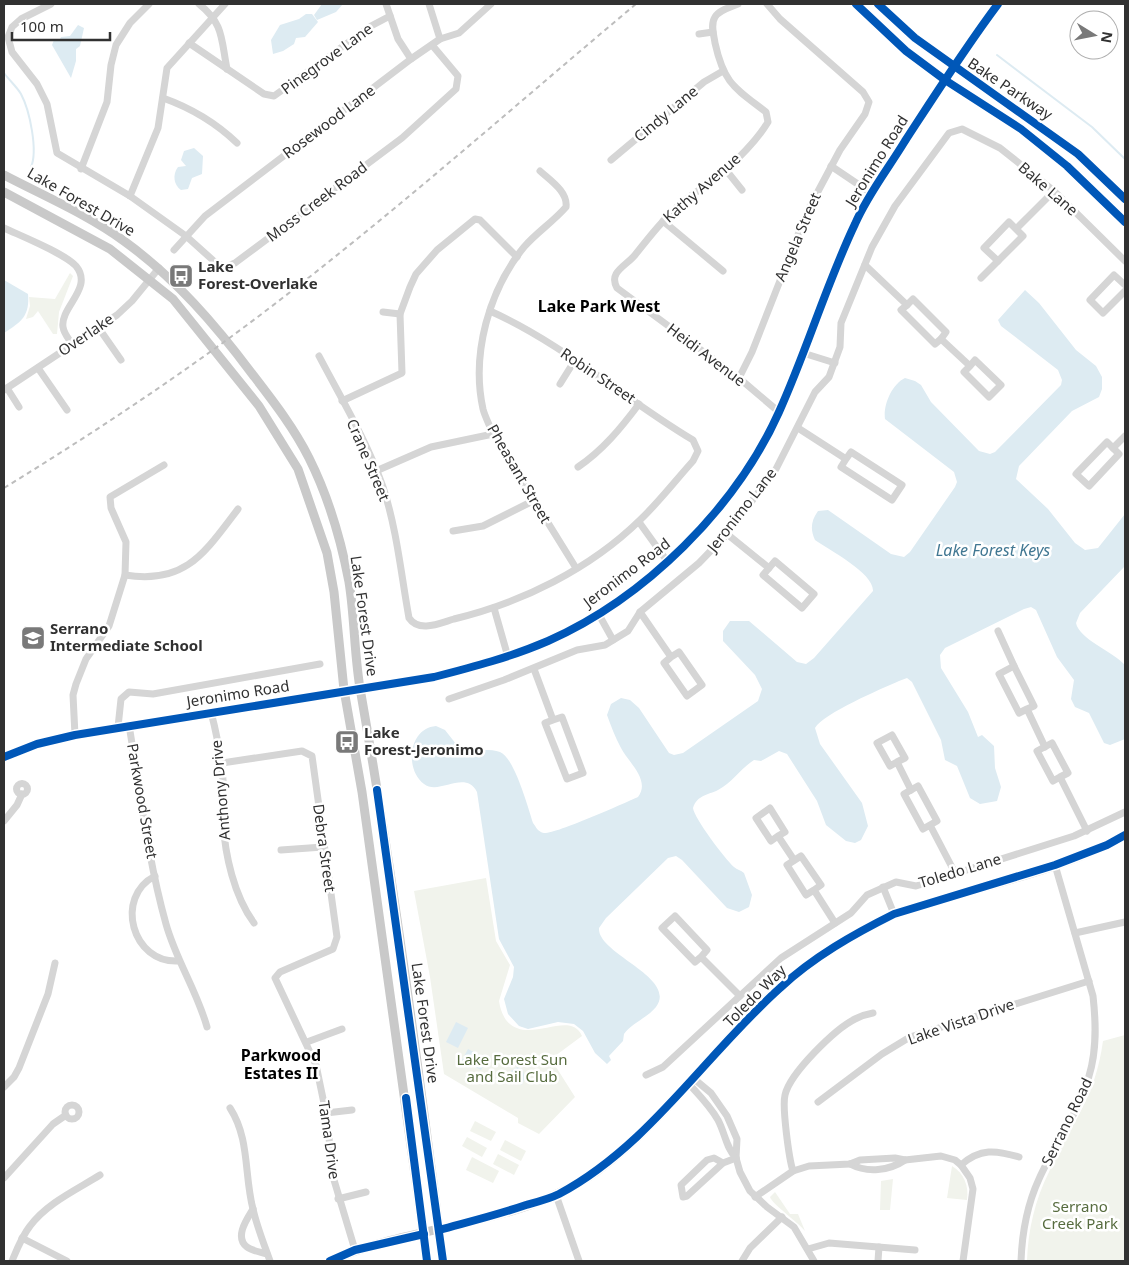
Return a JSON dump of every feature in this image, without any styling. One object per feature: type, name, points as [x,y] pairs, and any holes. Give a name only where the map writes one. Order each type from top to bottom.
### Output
[{"type":"main road","name":"Bake Parkway","points":[[856,4],[900,46],[945,80],[1021,129],[1067,166],[1125,222]]},
{"type":"main road","name":"Bake Parkway","points":[[878,4],[915,38],[942,56],[954,68],[1078,154],[1125,199]]},
{"type":"main road","name":"Jeronimo Road","points":[[4,757],[37,744],[75,735],[344,690],[434,677],[508,656],[557,636],[598,613],[668,561],[692,539],[728,495],[755,457],[779,412],[804,353],[841,255],[871,193],[945,80],[998,4]]},
{"type":"main road","name":"Lake Forest Drive","points":[[4,175],[70,209],[122,239],[159,268],[218,328],[278,407],[308,457],[329,508],[349,584],[360,688],[378,790],[443,1261]]},
{"type":"main road","name":"Lake Forest Drive","points":[[4,192],[110,249],[173,300],[259,406],[298,469],[327,554],[334,592],[344,690],[362,792],[428,1261]]},
{"type":"main road","name":"Toledo Way","points":[[330,1261],[355,1250],[493,1216],[556,1195],[597,1171],[619,1153],[640,1134],[780,987],[836,946],[894,914],[1055,865],[1107,845],[1125,835]]},
{"type":"street","name":"Moss Creek Road","points":[[51,4],[12,27],[9,32],[9,46],[37,84],[47,104],[57,153],[81,169],[130,196],[186,236],[216,263],[226,267],[231,266],[402,138],[456,88],[459,83],[457,73],[432,45]]},
{"type":"street","points":[[81,169],[107,102],[111,65],[116,45],[130,23],[149,4]]},
{"type":"street","points":[[199,4],[214,16],[218,24],[227,69]]},
{"type":"street","points":[[130,196],[158,128],[167,68],[225,4]]},
{"type":"street","points":[[386,4],[398,39],[411,59]]},
{"type":"street","points":[[429,4],[440,39]]},
{"type":"street","name":"Rosewood Lane","points":[[174,250],[205,216],[411,59],[440,39],[459,33],[491,4]]},
{"type":"street","points":[[723,71],[713,32],[715,16],[738,4]]},
{"type":"street","name":"Angela Street","points":[[739,378],[752,352],[807,212],[831,166],[866,114],[869,102],[863,92],[780,19],[766,4]]},
{"type":"street","name":"Pinegrove Lane","points":[[189,43],[264,94],[274,96],[371,26],[390,16]]},
{"type":"street","points":[[699,34],[713,32]]},
{"type":"street","name":"Kathy Avenue","points":[[614,278],[621,266],[632,258],[663,221],[684,201],[726,170],[762,130],[768,118],[766,112],[742,95],[723,71]]},
{"type":"street","name":"Cindy Lane","points":[[611,160],[704,82],[723,71]]},
{"type":"street","points":[[163,98],[189,107],[225,132],[237,143]]},
{"type":"street","name":"Bake Lane","points":[[962,129],[1000,148],[1054,190],[1125,261]]},
{"type":"street","name":"Jeronimo Lane","points":[[449,699],[534,669],[577,650],[598,648],[613,640],[628,631],[640,612],[699,563],[727,534],[772,475],[815,392],[829,376],[840,347],[841,323],[865,265],[888,218],[946,136],[952,131],[962,129]]},
{"type":"street","points":[[831,166],[871,193]]},
{"type":"street","points":[[726,170],[742,190]]},
{"type":"street","name":"Pheasant Street","points":[[540,171],[563,194],[566,207],[530,241],[508,270],[490,311],[485,328],[479,368],[484,410],[493,434],[576,568]]},
{"type":"street","points":[[1016,229],[1054,190]]},
{"type":"street","points":[[342,401],[402,373],[400,314],[410,287],[425,263],[444,244],[475,219],[483,223],[517,257]]},
{"type":"street","points":[[663,221],[723,270]]},
{"type":"street","points":[[981,278],[998,261],[1023,236],[1009,222],[984,248],[998,261]]},
{"type":"street","points":[[4,228],[63,257],[78,270],[81,284],[63,324],[63,330],[72,344]]},
{"type":"street","points":[[865,265],[907,305]]},
{"type":"street","name":"Overlake","points":[[5,389],[124,309],[159,268]]},
{"type":"street","points":[[1124,281],[1114,275],[1090,300],[1103,313],[1125,290]]},
{"type":"street","name":"Heidi Avenue","points":[[614,278],[617,288],[739,378],[779,412]]},
{"type":"street","points":[[913,299],[946,332],[935,344],[901,310],[907,305],[913,299]]},
{"type":"street","name":"Robin Street","points":[[490,311],[521,324],[693,440],[698,451],[693,462],[638,522]]},
{"type":"street","points":[[383,312],[400,314]]},
{"type":"street","points":[[98,327],[121,360]]},
{"type":"street","points":[[940,338],[970,366]]},
{"type":"street","points":[[804,353],[835,363]]},
{"type":"street","name":"Crane Street","points":[[319,356],[382,486],[398,547],[409,618],[417,626],[430,625],[494,608]]},
{"type":"street","points":[[560,384],[575,360]]},
{"type":"street","points":[[975,360],[1001,385],[990,397],[964,372],[970,366],[975,360]]},
{"type":"street","points":[[38,368],[66,410]]},
{"type":"street","points":[[5,389],[19,407]]},
{"type":"street","points":[[578,467],[593,457],[620,429],[639,404]]},
{"type":"street","points":[[798,428],[846,459]]},
{"type":"street","points":[[376,471],[431,447],[493,434]]},
{"type":"street","points":[[1113,448],[1125,436]]},
{"type":"street","points":[[1106,442],[1113,448],[1119,454],[1089,486],[1076,474],[1106,442]]},
{"type":"street","points":[[851,452],[902,485],[892,500],[841,467],[846,459],[851,452]]},
{"type":"street","points":[[75,735],[73,695],[76,684],[86,660],[109,626],[125,575],[126,542],[111,508],[110,497],[164,465]]},
{"type":"street","points":[[453,531],[483,526],[533,501]]},
{"type":"street","points":[[125,575],[158,577],[183,569],[198,559],[238,509]]},
{"type":"street","points":[[508,656],[494,608],[545,585],[576,568],[598,554],[638,522],[668,561]]},
{"type":"street","points":[[727,534],[769,568]]},
{"type":"street","points":[[775,561],[814,594],[802,608],[763,575],[769,568],[775,561]]},
{"type":"street","points":[[640,612],[671,657]]},
{"type":"street","points":[[598,613],[613,640]]},
{"type":"street","points":[[998,632],[1034,706],[1019,713],[999,674],[1014,666]]},
{"type":"street","points":[[679,652],[702,685],[687,696],[664,663],[671,657],[679,652]]},
{"type":"street","points":[[118,727],[121,699],[129,692],[153,694],[320,664]]},
{"type":"street","points":[[534,669],[553,720]]},
{"type":"street","points":[[1026,709],[1045,747]]},
{"type":"street","name":"Anthony Drive","points":[[211,712],[219,740],[222,763],[222,821],[227,852],[239,899],[254,923]]},
{"type":"street","points":[[562,717],[583,773],[567,779],[545,723],[553,720],[562,717]]},
{"type":"street","name":"Parkwood Street","points":[[129,725],[155,876],[166,926],[179,961],[201,1004],[207,1027]]},
{"type":"street","points":[[1052,743],[1068,773],[1060,777],[1052,781],[1037,751],[1052,743]]},
{"type":"street","name":"Debra Street","points":[[222,763],[302,751],[308,752],[312,756],[337,937],[336,944],[327,953],[280,972],[275,978]]},
{"type":"street","points":[[897,762],[911,790]]},
{"type":"street","points":[[1060,777],[1087,831]]},
{"type":"street","points":[[918,786],[937,821],[930,825],[923,829],[904,794],[918,786]]},
{"type":"street","points":[[4,821],[17,805],[22,794]]},
{"type":"street","points":[[770,808],[785,832],[778,836],[771,841],[756,818],[770,808]]},
{"type":"street","name":"Toledo Lane","points":[[646,1075],[663,1067],[781,958],[851,913],[868,895],[896,882],[916,886],[1087,831],[1125,812]]},
{"type":"street","points":[[930,825],[955,873]]},
{"type":"street","points":[[778,836],[794,860]]},
{"type":"street","points":[[280,850],[323,846]]},
{"type":"street","points":[[802,856],[821,885],[814,890],[806,895],[787,865],[802,856]]},
{"type":"street","name":"Serrano Road","points":[[1021,1261],[1025,1228],[1034,1193],[1080,1101],[1090,1075],[1096,1032],[1090,981],[1055,865]]},
{"type":"street","name":"Parkwood Street","points":[[155,876],[145,881],[140,887],[134,904],[133,930],[147,949],[164,959],[179,961]]},
{"type":"street","points":[[883,887],[894,914]]},
{"type":"street","points":[[814,890],[834,923]]},
{"type":"street","points":[[675,916],[708,950],[701,957],[695,962],[662,928],[675,916]]},
{"type":"street","points":[[1075,934],[1125,922]]},
{"type":"street","points":[[701,957],[740,996]]},
{"type":"street","points":[[4,1087],[14,1077],[19,1068],[48,994],[55,963]]},
{"type":"street","name":"Tama Drive","points":[[275,978],[307,1042],[316,1065],[326,1113],[338,1199],[355,1250]]},
{"type":"street","name":"Lake Vista Drive","points":[[818,1102],[882,1054],[910,1037],[1090,981]]},
{"type":"street","points":[[793,1171],[790,1161],[784,1106],[787,1088],[812,1056],[841,1029],[854,1019],[874,1013]]},
{"type":"street","points":[[307,1042],[342,1029]]},
{"type":"street","points":[[691,1080],[710,1093],[727,1116],[737,1139],[736,1158],[746,1185],[755,1197],[782,1217],[798,1232],[814,1261]]},
{"type":"street","points":[[230,1108],[238,1121],[242,1134],[253,1209],[268,1258]]},
{"type":"street","points":[[326,1113],[352,1110]]},
{"type":"street","points":[[4,1178],[53,1124],[66,1115]]},
{"type":"street","points":[[961,1165],[982,1152],[996,1152],[1019,1157]]},
{"type":"street","points":[[755,1197],[793,1171],[809,1166],[850,1164],[860,1169],[889,1168],[905,1160],[941,1156],[955,1160],[969,1175],[973,1189],[963,1261]]},
{"type":"street","points":[[723,1163],[710,1158],[707,1160],[680,1185],[683,1197],[687,1196],[723,1163],[736,1158]]},
{"type":"street","points":[[12,1261],[30,1225],[45,1210],[100,1175]]},
{"type":"street","points":[[338,1199],[366,1192]]},
{"type":"street","points":[[556,1195],[579,1261]]},
{"type":"street","points":[[253,1209],[245,1221],[242,1237],[248,1248],[268,1258]]},
{"type":"street","points":[[742,1261],[750,1248],[782,1217]]},
{"type":"street","points":[[22,1238],[67,1261]]},
{"type":"street","points":[[808,1249],[829,1243],[915,1250]]},
{"type":"street","points":[[878,1261],[879,1247]]},
{"type":"green space","points":[[70,273],[73,276],[59,312],[57,334],[53,334],[38,311],[33,317],[26,319],[30,306],[29,297],[55,299]]},
{"type":"green space","name":"Lake Forest Sun and Sail Club","points":[[486,878],[496,941],[510,965],[499,1001],[501,1011],[506,1020],[515,1027],[525,1030],[568,1025],[576,1028],[582,1036],[551,1059],[575,1097],[539,1134],[518,1123],[518,1118],[444,1074],[430,977],[414,891]]},
{"type":"green space","name":"Serrano Creek Park","points":[[1125,1035],[1125,1261],[1027,1261],[1029,1238],[1036,1204],[1058,1154],[1082,1110],[1094,1079],[1103,1041]]},
{"type":"green space","points":[[475,1121],[496,1132],[491,1141],[470,1131]]},
{"type":"green space","points":[[467,1137],[487,1148],[482,1157],[462,1146]]},
{"type":"green space","points":[[505,1140],[526,1151],[521,1161],[500,1150]]},
{"type":"green space","points":[[498,1154],[519,1165],[514,1175],[493,1164]]},
{"type":"green space","points":[[472,1157],[499,1171],[493,1183],[466,1170]]},
{"type":"green space","points":[[952,1166],[960,1172],[965,1180],[967,1200],[947,1198]]},
{"type":"green space","points":[[893,1179],[890,1210],[880,1210],[881,1181]]},
{"type":"green space","points":[[775,1192],[790,1214],[798,1214],[805,1231],[772,1200],[770,1197]]},
{"type":"water","points":[[322,4],[343,4],[336,12],[317,20],[314,15]]},
{"type":"water","points":[[306,14],[312,14],[318,22],[305,37],[296,38],[294,44],[283,51],[273,54],[271,40],[280,25],[299,19]]},
{"type":"water","points":[[78,25],[84,28],[80,46],[76,49],[76,61],[71,78],[52,45],[54,40],[59,41],[61,37],[70,36]]},
{"type":"water","points":[[194,148],[203,156],[202,174],[192,178],[188,189],[181,190],[175,183],[174,176],[178,167],[186,166],[181,160],[184,151]]},
{"type":"water","points":[[4,280],[28,294],[28,302],[26,313],[20,322],[4,333]]},
{"type":"water","name":"Lake Forest Keys","points":[[1025,290],[1039,303],[1076,350],[1096,366],[1102,377],[1102,389],[1099,397],[1072,411],[1019,466],[1016,479],[1048,509],[1075,543],[1085,550],[1098,548],[1125,514],[1125,566],[1080,613],[1076,623],[1078,629],[1089,640],[1125,665],[1125,739],[1110,745],[1104,743],[1089,713],[1075,707],[1071,699],[1074,680],[1057,657],[1036,610],[1031,607],[1024,609],[945,648],[940,655],[941,668],[968,712],[978,737],[982,735],[994,746],[995,768],[1001,787],[997,801],[980,804],[970,798],[957,766],[945,760],[941,740],[912,682],[907,678],[867,695],[829,715],[815,728],[820,744],[862,803],[868,826],[861,840],[855,843],[846,841],[826,825],[817,801],[787,754],[779,751],[761,761],[754,760],[723,787],[697,800],[693,808],[704,829],[717,847],[734,867],[744,873],[752,895],[749,907],[739,912],[727,908],[682,860],[676,856],[668,858],[606,918],[599,928],[602,938],[610,947],[647,976],[656,986],[660,996],[656,1007],[624,1034],[623,1041],[609,1056],[611,1060],[607,1064],[595,1053],[583,1031],[574,1024],[558,1022],[528,1029],[519,1026],[508,1014],[504,999],[513,977],[514,967],[499,939],[477,792],[466,783],[437,787],[430,787],[424,784],[414,769],[412,760],[412,750],[415,741],[427,728],[436,726],[445,730],[460,749],[500,752],[505,756],[515,772],[533,823],[537,829],[544,833],[575,824],[638,797],[642,784],[637,771],[621,748],[607,715],[611,704],[621,698],[630,700],[639,708],[669,753],[674,755],[683,753],[758,701],[762,689],[755,675],[723,641],[723,631],[730,621],[749,621],[797,662],[806,664],[814,658],[873,591],[871,584],[859,570],[815,540],[812,525],[818,511],[828,510],[891,554],[904,557],[910,552],[955,487],[957,482],[954,472],[885,419],[887,401],[892,390],[900,381],[905,378],[921,385],[931,402],[979,451],[990,454],[995,452],[1061,385],[1062,380],[1058,370],[1001,326],[998,320]]},
{"type":"water","points":[[456,1022],[468,1028],[458,1048],[446,1042]]},
{"type":"water","points":[[468,1049],[487,1059],[481,1070],[462,1060]]},
{"type":"water","points":[[517,1067],[522,1069],[524,1073],[524,1080],[521,1085],[517,1081],[511,1082],[511,1071]]},
{"type":"waterway","points":[[997,55],[1092,127],[1125,159]]},
{"type":"waterway","points":[[4,73],[21,94],[27,110],[34,151],[31,167]]},
{"type":"railway","points":[[4,488],[158,389],[218,347],[297,287],[395,208],[636,4]]},
{"type":"cycle path","points":[[856,4],[906,51],[945,80],[1021,129],[1067,166],[1125,222]]},
{"type":"cycle path","points":[[878,4],[915,38],[1078,154],[1125,199]]},
{"type":"cycle path","points":[[4,757],[37,744],[75,735],[434,677],[506,657],[534,647],[584,623],[619,601],[684,546],[713,515],[761,448],[789,389],[835,270],[860,213],[939,89],[998,4]]},
{"type":"cycle path","points":[[377,790],[443,1261]]},
{"type":"cycle path","points":[[439,1230],[551,1197],[591,1174],[621,1151],[649,1125],[726,1042],[780,988],[806,966],[849,938],[894,914],[1055,865],[1107,845],[1125,835]]},
{"type":"cycle path","points":[[406,1098],[427,1261]]},
{"type":"cycle path","points":[[330,1261],[355,1250],[424,1234]]},
{"type":"place","name":"Lake Forest-Overlake","points":[[181,276]]},
{"type":"place","name":"Serrano Intermediate School","points":[[33,638]]},
{"type":"place","name":"Lake Forest-Jeronimo","points":[[347,742]]},
{"type":"district","name":"Lake Park West","points":[[599,306]]},
{"type":"district","name":"Parkwood Estates II","points":[[281,1064]]}]
